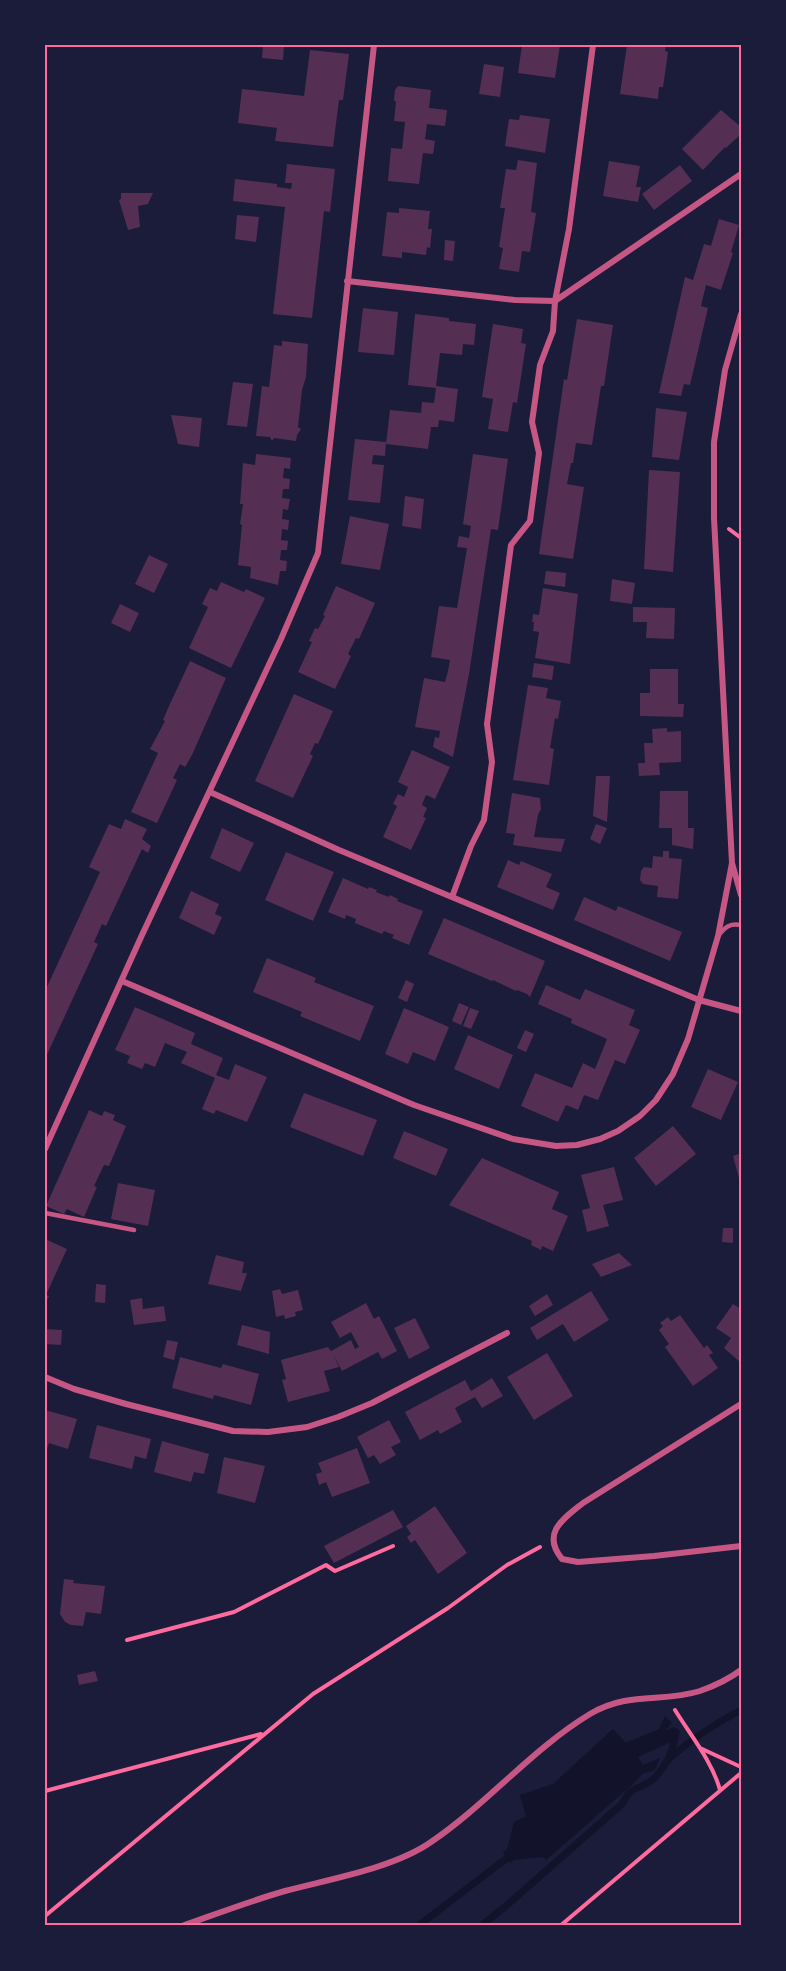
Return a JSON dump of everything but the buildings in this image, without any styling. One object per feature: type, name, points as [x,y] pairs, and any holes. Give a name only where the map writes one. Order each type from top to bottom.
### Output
[{"type":"street","points":[[45,1149],[318,553],[374,45]]},
{"type":"street","points":[[452,897],[471,846],[484,820],[492,762],[487,724],[511,545],[530,521],[538,453],[532,422],[540,365],[553,331],[555,301],[569,229],[593,45]]},
{"type":"street","points":[[347,281],[515,300],[555,301],[741,174]]},
{"type":"street","points":[[741,314],[725,370],[714,442],[714,518],[732,863],[741,895]]},
{"type":"street","points":[[210,792],[339,850],[699,1000],[741,1011]]},
{"type":"street","points":[[122,981],[414,1105],[513,1139],[556,1146],[577,1145],[618,1131],[639,1116],[656,1100],[673,1074],[688,1039],[718,936],[732,863]]},
{"type":"street","points":[[45,1377],[74,1389],[126,1404],[233,1431],[268,1432],[307,1427],[372,1403],[507,1333]]},
{"type":"street","points":[[741,1404],[583,1503],[561,1520],[553,1539],[554,1549],[562,1559],[578,1562],[741,1546]]},
{"type":"street","points":[[182,1926],[281,1893],[400,1859],[431,1843],[563,1733],[591,1713],[628,1699],[700,1691],[741,1670]]},
{"type":"lane","points":[[718,936],[724,927],[735,923],[741,925]]},
{"type":"lane","points":[[45,1214],[134,1230]]},
{"type":"path","points":[[45,1916],[313,1694],[448,1608],[507,1565],[553,1539]]},
{"type":"path","points":[[127,1640],[234,1612],[326,1565],[335,1570],[393,1546]]},
{"type":"path","points":[[687,1730],[716,1777],[720,1790]]},
{"type":"path","points":[[45,1791],[265,1733]]},
{"type":"path","points":[[699,1747],[741,1767]]},
{"type":"path","points":[[560,1926],[741,1773]]},
{"type":"shaded area","points":[[665,1716],[672,1723],[665,1731],[674,1727],[680,1731],[677,1743],[669,1743],[638,1757],[643,1765],[660,1758],[655,1770],[642,1774],[546,1860],[543,1857],[514,1860],[510,1863],[503,1852],[507,1849],[514,1822],[526,1816],[520,1795],[553,1784],[613,1729],[625,1742],[628,1742],[659,1729]]},
{"type":"waterway","points":[[481,1926],[622,1804],[631,1792],[654,1779],[668,1760],[679,1750],[705,1731],[741,1710]]},
{"type":"waterway","points":[[669,1758],[674,1743]]},
{"type":"waterway","points":[[418,1926],[507,1858]]}]
